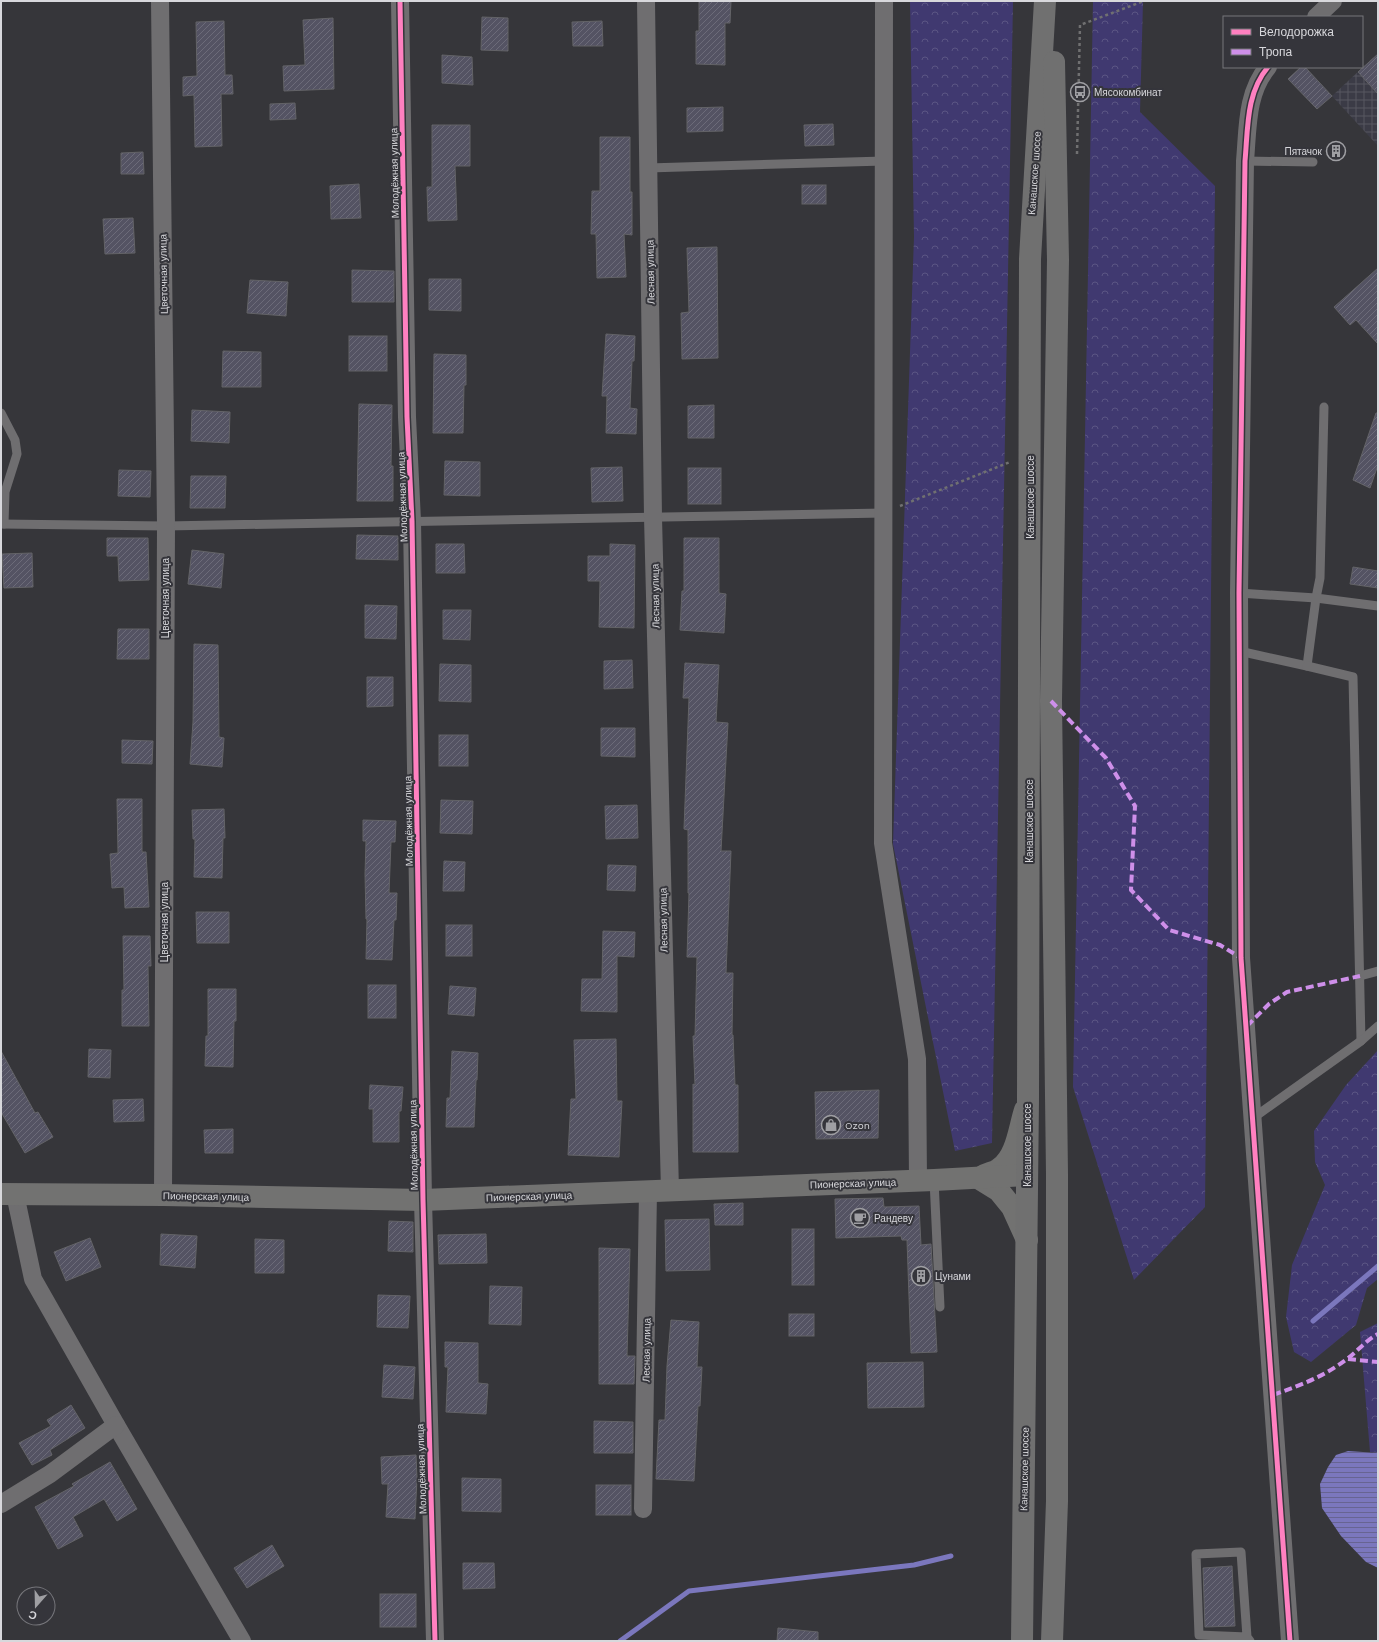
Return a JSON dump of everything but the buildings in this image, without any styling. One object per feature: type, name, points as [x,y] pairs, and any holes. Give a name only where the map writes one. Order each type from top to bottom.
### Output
[{"type":"main road","name":"Канашское шоссе","points":[[1022,1641],[1028,1099],[1030,259],[1045,1]]},
{"type":"main road","name":"Канашское шоссе","points":[[1051,1],[1058,260],[1051,701],[1058,1174],[1057,1501],[1052,1641]]},
{"type":"main road","name":"Пионерская улица","points":[[1027,1175],[1058,1174]]},
{"type":"street","name":"Цветочная улица","points":[[160,1],[166,526],[164,1195]]},
{"type":"street","name":"Молодёжная улица","points":[[400,1],[407,417],[412,521],[423,1200],[435,1641]]},
{"type":"street","name":"Лесная улица","points":[[646,1],[653,517],[670,1191]]},
{"type":"street","points":[[884,1],[883,843],[917,1059],[926,1180]]},
{"type":"street","points":[[1317,16],[1333,1]]},
{"type":"street","points":[[1267,68],[1255,89],[1249,107],[1245,160],[1239,593],[1241,958],[1290,1641]]},
{"type":"street","points":[[978,1178],[1000,1169],[1008,1160],[1014,1149],[1028,1099]]},
{"type":"street","name":"Пионерская улица","points":[[8,1194],[164,1195],[423,1200],[670,1191],[1027,1175]]},
{"type":"street","points":[[978,1178],[999,1191],[1012,1207],[1027,1240]]},
{"type":"street","name":"Лесная улица","points":[[643,1509],[648,1191]]},
{"type":"street","points":[[8,1194],[33,1279],[242,1641]]},
{"type":"street","points":[[1,1504],[50,1474],[116,1425]]},
{"type":"lane","points":[[1245,160],[1313,162]]},
{"type":"lane","points":[[648,168],[884,161]]},
{"type":"lane","points":[[1307,666],[1320,578],[1324,407]]},
{"type":"lane","points":[[1,413],[15,440],[17,454],[3,492],[3,524],[166,526],[884,513]]},
{"type":"lane","points":[[1239,593],[1316,598],[1378,606]]},
{"type":"lane","points":[[1239,651],[1353,677],[1362,1041]]},
{"type":"lane","points":[[1360,976],[1378,971]]},
{"type":"lane","points":[[1253,1118],[1362,1041],[1378,1026]]},
{"type":"lane","points":[[926,1180],[940,1308]]},
{"type":"lane","points":[[1241,1552],[1249,1639],[1199,1635],[1196,1554],[1241,1552]]},
{"type":"path","points":[[1077,158],[1080,25],[1144,1]]},
{"type":"path","points":[[884,513],[1012,461]]},
{"type":"shaded area","points":[[1378,53],[1378,146],[1332,96]]},
{"type":"shaded area","points":[[1348,1451],[1378,1453],[1378,1568],[1366,1562],[1341,1536],[1322,1508],[1320,1484],[1328,1467],[1336,1455]]},
{"type":"green space","points":[[910,1],[1013,1],[992,1143],[955,1151],[893,844],[914,237]]},
{"type":"green space","points":[[1093,1],[1143,1],[1140,112],[1215,186],[1205,1207],[1134,1280],[1073,1087]]},
{"type":"green space","points":[[1378,1050],[1378,1279],[1367,1288],[1356,1325],[1311,1362],[1294,1352],[1286,1317],[1292,1265],[1325,1185],[1315,1162],[1314,1131],[1346,1085]]},
{"type":"green space","points":[[1378,1323],[1378,1453],[1370,1452],[1360,1332]]},
{"type":"waterway","points":[[1313,1321],[1378,1266]]},
{"type":"waterway","points":[[620,1641],[689,1591],[914,1565],[951,1556]]},
{"type":"marked path","points":[[1051,701],[1106,758],[1135,806],[1131,890],[1169,930],[1220,945],[1241,958]]},
{"type":"marked path","points":[[1247,1026],[1269,1004],[1287,992],[1360,976]]},
{"type":"marked path","points":[[1273,1395],[1302,1384],[1329,1371],[1347,1359],[1378,1334]]},
{"type":"marked path","points":[[1348,1359],[1378,1362]]},
{"type":"cycle path","points":[[400,1],[407,417],[412,521],[423,1200],[435,1641]]},
{"type":"cycle path","points":[[1267,68],[1256,88],[1249,111],[1245,161],[1239,593],[1241,958],[1290,1641]]},
{"type":"place","name":"Мясокомбинат","points":[[1080,92]]},
{"type":"place","name":"Пятачок","points":[[1336,151]]},
{"type":"place","name":"Ozon","points":[[831,1125]]},
{"type":"place","name":"Рандеву","points":[[860,1218]]},
{"type":"place","name":"Цунами","points":[[921,1276]]}]
